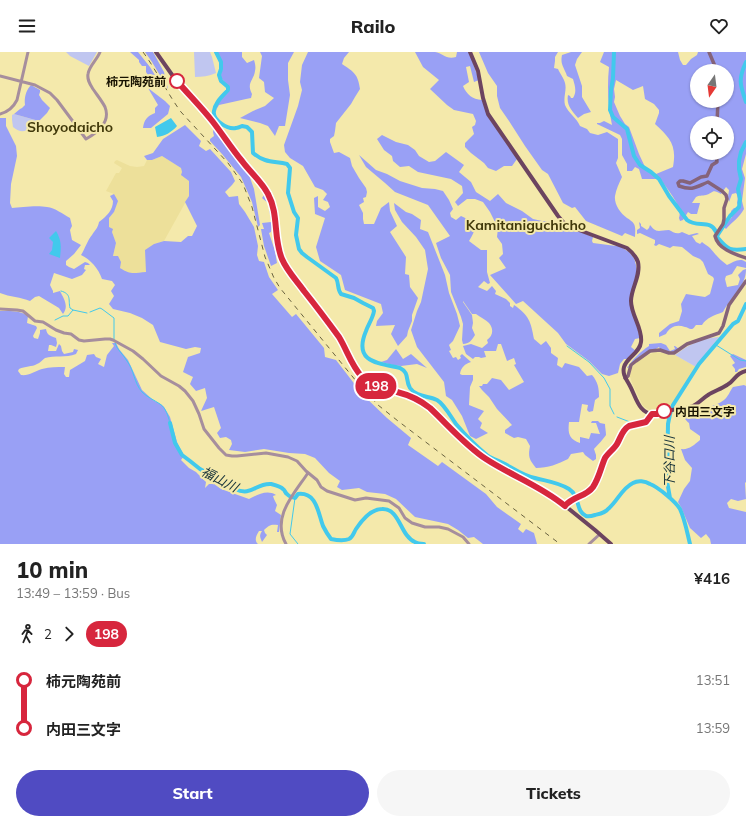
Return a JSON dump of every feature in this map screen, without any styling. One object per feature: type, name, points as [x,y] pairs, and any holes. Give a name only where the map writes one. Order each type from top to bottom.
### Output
[{"type":"main road","points":[[156,52],[175,79],[214,123],[241,160],[268,193],[274,210],[277,241],[282,261],[340,339],[350,360],[359,374],[365,380],[374,385],[404,394],[423,403],[482,456],[553,496],[611,544]]},
{"type":"main road","points":[[470,52],[478,70],[482,98],[488,114],[558,216],[571,227],[627,248],[636,258],[638,263],[638,271],[631,300],[642,341],[637,352],[626,363],[624,370],[625,378],[639,406],[645,411],[652,414],[657,414],[664,411],[694,405],[707,395],[730,384],[737,375],[746,371]]},
{"type":"main road","points":[[709,52],[714,64]]},
{"type":"main road","points":[[717,160],[717,162],[712,165],[707,176],[701,177],[690,183],[683,181],[678,183],[679,186],[688,189],[696,188],[708,182],[719,188],[726,195],[727,199],[724,208],[724,219],[715,236],[720,246],[732,253],[746,258]]},
{"type":"main road","points":[[625,378],[628,376],[633,363],[650,351],[660,350],[674,353],[687,344],[719,333],[723,326],[729,305],[746,281]]},
{"type":"main road","points":[[565,506],[573,499],[588,493],[593,487],[606,458],[617,444],[625,428],[646,422],[652,414]]},
{"type":"street","points":[[0,114],[6,112],[17,100],[28,52]]},
{"type":"street","points":[[0,76],[38,86],[46,90],[53,96],[86,139],[102,128],[106,118],[105,107],[88,78],[90,69],[100,52]]},
{"type":"street","points":[[0,309],[23,311],[35,321],[46,324],[56,330],[71,334],[81,340],[114,340],[137,353],[161,376],[175,383],[185,391],[193,401],[204,429],[226,455],[232,456],[266,453],[288,457],[297,461],[317,480],[321,487],[327,491],[352,500],[366,498],[389,501],[393,503],[405,518],[412,523],[426,527],[448,529],[463,537],[469,544]]},
{"type":"street","points":[[286,544],[281,531],[284,510],[308,473]]},
{"type":"street","points":[[589,544],[600,534]]},
{"type":"shaded area","points":[[66,52],[97,52],[89,66],[70,56]]},
{"type":"shaded area","points":[[130,52],[138,52],[158,80],[156,82],[152,81],[146,72],[146,66],[142,66],[139,60]]},
{"type":"shaded area","points":[[145,52],[153,52],[164,72],[168,89],[152,62]]},
{"type":"shaded area","points":[[194,52],[210,52],[216,73],[195,77]]},
{"type":"shaded area","points":[[217,52],[242,52],[242,57],[247,63],[254,60],[255,68],[250,84],[252,94],[251,98],[219,105],[216,110],[217,104],[230,90],[229,86],[222,79],[222,60]]},
{"type":"shaded area","points":[[260,52],[294,52],[288,63],[290,95],[285,126],[279,126],[275,136],[268,126],[240,118],[265,106],[274,98],[265,92],[264,82],[259,78],[262,56]]},
{"type":"shaded area","points":[[308,52],[349,52],[344,58],[342,64],[352,71],[358,80],[360,89],[351,104],[336,123],[334,136],[330,139],[330,142],[334,153],[339,152],[350,158],[352,166],[366,188],[366,197],[363,198],[364,202],[359,205],[363,213],[364,224],[374,224],[381,208],[389,202],[390,211],[397,226],[390,232],[406,257],[405,274],[409,275],[410,287],[418,298],[407,336],[398,346],[391,334],[395,325],[376,326],[377,321],[383,313],[381,304],[345,290],[341,275],[320,261],[316,247],[325,218],[315,214],[314,198],[318,196],[318,207],[325,211],[330,207],[328,202],[323,200],[327,194],[323,190],[315,187],[303,166],[290,158],[285,152],[284,145],[302,90],[300,82],[302,65]]},
{"type":"shaded area","points":[[415,52],[435,52],[453,58],[456,57],[457,52],[469,52],[479,80],[474,82],[470,66],[466,67],[469,82],[463,86],[470,96],[475,99],[482,100],[488,117],[517,159],[512,166],[504,166],[496,171],[488,168],[465,147],[465,143],[474,134],[472,127],[475,125],[476,121],[473,114],[454,110],[430,89],[439,80],[423,67]]},
{"type":"shaded area","points":[[479,52],[558,52],[555,57],[554,68],[558,69],[564,81],[566,88],[565,105],[568,111],[577,120],[580,126],[587,129],[590,133],[598,135],[607,132],[618,139],[618,158],[616,163],[622,177],[615,194],[615,202],[622,214],[634,224],[635,237],[625,233],[622,236],[586,221],[575,207],[572,208],[563,203],[548,174],[542,170],[500,108],[497,96],[497,86],[488,73]]},
{"type":"shaded area","points":[[571,52],[582,52],[575,65],[582,86],[582,97],[591,112],[578,118],[570,108],[568,102],[568,95],[573,98],[575,93],[573,79],[567,76],[562,61],[562,55]]},
{"type":"shaded area","points":[[604,52],[678,52],[683,65],[686,65],[697,55],[698,52],[746,52],[746,154],[742,169],[745,178],[742,201],[744,209],[726,229],[724,227],[732,217],[731,211],[734,208],[740,208],[737,203],[738,198],[736,193],[732,194],[729,202],[729,190],[726,187],[721,194],[714,191],[706,195],[696,197],[692,203],[700,203],[697,214],[691,214],[688,212],[683,220],[680,221],[680,213],[677,204],[662,181],[656,179],[642,179],[639,169],[635,167],[632,171],[627,171],[627,164],[622,155],[622,139],[620,135],[597,124],[604,121],[612,125],[608,96],[609,67],[600,62]],"holes":[[[616,80],[633,90],[643,86],[645,99],[654,104],[659,110],[655,124],[671,142],[674,153],[673,167],[656,174],[645,167],[629,127],[620,116],[614,102]]]},
{"type":"shaded area","points":[[31,85],[40,90],[39,95],[50,108],[39,121],[14,114],[25,105],[26,94]]},
{"type":"shaded area","points":[[148,88],[170,106],[168,114],[151,128],[143,128],[145,121],[150,115],[155,113],[155,108],[158,105]]},
{"type":"shaded area","points":[[14,114],[39,121],[31,126],[32,128],[20,131],[13,127],[12,115]]},
{"type":"shaded area","points":[[0,118],[6,118],[6,126],[16,146],[17,156],[11,184],[10,203],[12,208],[43,206],[56,210],[70,218],[72,226],[70,230],[72,240],[81,245],[66,261],[66,265],[74,269],[85,262],[90,265],[85,265],[84,269],[86,270],[82,275],[72,279],[54,273],[50,285],[53,293],[60,291],[66,305],[63,314],[59,308],[39,296],[30,301],[0,293]]},
{"type":"shaded area","points":[[171,118],[177,126],[163,136],[157,137],[155,127]]},
{"type":"shaded area","points":[[185,125],[201,141],[199,146],[206,151],[210,149],[231,172],[235,181],[225,192],[229,197],[238,196],[239,204],[254,227],[259,261],[264,262],[269,277],[278,290],[272,294],[292,317],[296,314],[324,348],[325,357],[336,360],[363,395],[411,438],[408,445],[438,466],[442,462],[486,494],[497,507],[521,524],[518,529],[523,533],[526,529],[534,533],[537,544],[483,544],[474,537],[468,538],[448,524],[415,517],[396,499],[385,494],[367,492],[359,488],[342,490],[337,487],[340,481],[329,473],[315,458],[305,454],[264,449],[245,452],[229,450],[232,444],[231,440],[226,437],[220,438],[217,433],[221,428],[214,407],[201,411],[207,398],[205,388],[196,391],[190,384],[193,377],[183,372],[188,357],[200,353],[201,348],[195,347],[186,349],[160,342],[153,325],[130,313],[113,309],[109,304],[114,296],[111,291],[115,285],[112,281],[102,279],[94,265],[81,255],[99,222],[111,210],[113,201],[110,196],[114,194],[118,201],[114,212],[109,218],[109,227],[113,229],[112,232],[116,243],[113,256],[118,256],[121,262],[120,268],[127,272],[146,272],[145,250],[154,244],[164,241],[181,242],[188,236],[192,236],[197,226],[185,202],[189,196],[189,181],[181,175],[181,168],[162,156],[152,160],[147,160],[144,156],[153,153],[163,139]]},
{"type":"shaded area","points":[[214,127],[221,139],[223,138],[248,172],[254,189],[260,225],[258,227],[252,202],[241,177],[210,141],[210,139],[214,136]]},
{"type":"shaded area","points":[[382,135],[396,142],[408,145],[415,150],[419,156],[429,162],[435,161],[446,152],[464,165],[459,172],[471,182],[476,192],[490,201],[498,194],[506,203],[522,211],[533,219],[557,222],[564,228],[566,226],[593,237],[593,243],[618,245],[629,252],[634,258],[637,272],[630,300],[640,338],[635,339],[631,347],[636,351],[629,359],[624,359],[620,364],[618,373],[609,376],[602,374],[589,361],[566,344],[558,333],[523,301],[516,304],[490,275],[506,268],[499,258],[503,254],[502,244],[497,237],[498,228],[483,202],[475,199],[467,199],[458,206],[455,202],[463,193],[462,186],[451,179],[418,172],[409,166],[400,167],[393,161],[392,156],[384,150],[377,139]]},
{"type":"shaded area","points":[[359,155],[376,170],[400,181],[422,188],[443,191],[453,209],[450,213],[451,217],[456,220],[461,216],[470,221],[474,226],[474,232],[469,241],[481,250],[487,250],[487,272],[490,283],[488,284],[484,281],[478,287],[487,291],[492,286],[496,291],[495,294],[506,299],[513,308],[514,305],[523,312],[530,323],[534,339],[541,345],[546,341],[551,348],[551,353],[558,358],[557,365],[562,368],[565,363],[579,367],[587,376],[592,375],[596,380],[599,397],[595,400],[593,411],[589,412],[587,410],[588,405],[582,404],[579,422],[569,422],[569,429],[571,437],[580,443],[580,437],[589,439],[591,433],[600,434],[596,423],[591,423],[592,421],[598,421],[605,424],[606,435],[594,449],[596,459],[593,461],[583,452],[571,454],[568,459],[560,463],[536,468],[530,458],[530,446],[526,439],[518,437],[514,438],[505,433],[505,430],[512,425],[479,386],[487,384],[492,378],[501,380],[509,390],[524,382],[514,365],[516,364],[514,358],[507,361],[501,344],[498,344],[496,351],[484,351],[486,357],[475,357],[473,359],[466,354],[463,346],[471,344],[482,348],[488,343],[487,340],[491,336],[492,330],[491,325],[488,322],[476,314],[472,314],[463,301],[472,315],[472,328],[475,335],[473,339],[463,344],[463,324],[451,292],[450,275],[441,258],[436,243],[450,236],[428,205],[395,192],[366,167]]},
{"type":"shaded area","points":[[162,156],[181,168],[182,172],[189,181],[189,196],[164,241],[154,244],[146,272],[130,274],[120,268],[113,256],[116,243],[109,227],[109,218],[114,212],[114,194],[106,191],[116,173],[119,173],[122,168],[114,163],[115,161],[117,160],[130,166],[137,167],[144,166],[147,160],[152,160]]},
{"type":"shaded area","points":[[265,194],[270,203],[273,217],[271,232],[269,233],[277,263],[271,266],[264,246],[261,229],[264,229],[262,223],[271,222],[268,203],[262,198]]},
{"type":"shaded area","points":[[394,203],[406,212],[421,220],[420,229],[428,232],[445,275],[449,293],[460,326],[453,341],[449,345],[451,350],[449,351],[453,358],[456,357],[458,360],[461,358],[460,356],[462,354],[471,362],[461,369],[460,374],[473,375],[473,380],[470,387],[469,405],[484,411],[478,419],[482,423],[480,428],[488,433],[476,439],[470,436],[462,416],[452,400],[446,396],[444,382],[417,347],[411,330],[421,302],[428,269],[425,250],[416,237],[402,222],[395,210]]},
{"type":"shaded area","points":[[639,222],[641,226],[647,230],[650,225],[658,231],[669,230],[675,233],[682,232],[689,235],[697,233],[699,234],[692,236],[696,242],[700,244],[702,242],[708,246],[727,265],[739,260],[746,262],[746,268],[737,266],[732,274],[726,276],[725,279],[727,287],[738,285],[740,279],[738,275],[746,269],[744,281],[741,287],[723,312],[708,319],[702,325],[696,325],[693,329],[676,326],[671,328],[666,334],[659,337],[659,333],[670,324],[679,321],[682,311],[681,304],[686,294],[705,297],[710,294],[714,279],[708,274],[703,262],[700,259],[693,256],[682,247],[673,246],[670,248],[659,244],[656,246],[654,245],[655,240],[640,233],[637,234],[637,230],[640,228]]},
{"type":"shaded area","points":[[56,231],[61,244],[60,258],[49,254],[52,250],[53,242],[49,238]]},
{"type":"shaded area","points":[[0,311],[18,312],[28,316],[27,323],[36,326],[37,328],[33,336],[34,338],[38,339],[40,330],[46,329],[49,335],[56,338],[57,343],[56,347],[49,345],[48,351],[56,351],[59,344],[64,354],[73,352],[74,349],[78,350],[76,354],[45,358],[35,365],[19,369],[18,371],[21,375],[29,374],[45,368],[65,367],[64,374],[66,377],[69,377],[70,370],[85,361],[87,355],[94,354],[96,357],[101,359],[98,364],[104,367],[107,355],[114,346],[112,343],[116,343],[128,360],[142,390],[164,407],[170,417],[177,442],[184,456],[181,460],[206,482],[205,488],[209,484],[214,484],[221,489],[249,499],[259,494],[273,493],[276,495],[273,496],[277,505],[275,511],[281,515],[279,532],[277,532],[278,525],[269,526],[264,530],[267,535],[262,542],[260,534],[262,531],[259,531],[256,538],[258,544],[0,544]]},
{"type":"shaded area","points":[[719,337],[696,367],[675,355],[695,343],[705,339]]},
{"type":"shaded area","points":[[661,343],[666,345],[670,351],[675,349],[674,346],[679,349],[674,352],[670,352],[660,349],[659,347],[627,368],[643,350],[649,346],[649,344]]},
{"type":"shaded area","points":[[396,349],[403,359],[411,354],[427,368],[417,364],[401,366],[381,362],[387,360]]},
{"type":"shaded area","points":[[656,352],[675,355],[696,367],[669,409],[651,411],[643,406],[630,377],[631,369],[637,362]]},
{"type":"shaded area","points":[[733,354],[746,360],[746,367],[739,369],[737,372],[735,372],[732,365],[735,363],[730,356]]},
{"type":"shaded area","points":[[746,386],[746,499],[738,501],[731,499],[727,503],[729,508],[746,512],[746,544],[711,544],[710,539],[706,534],[701,538],[690,528],[678,502],[684,489],[690,481],[692,468],[685,460],[681,449],[689,448],[700,440],[700,436],[690,429],[689,423],[683,416],[683,410],[710,407],[720,403],[728,396],[733,387]]},
{"type":"waterway","points":[[216,52],[221,62],[219,75],[221,81],[228,87],[228,90],[216,105],[214,111],[215,118],[225,126],[233,128],[242,126],[247,127],[252,132],[253,153],[265,160],[287,164],[290,168],[288,193],[294,212],[298,218],[296,235],[299,249],[307,257],[336,278],[341,294],[354,298],[373,308],[374,311],[372,319],[363,341],[365,355],[376,362],[403,370],[406,374],[410,388],[419,395],[440,402],[463,432],[488,456],[527,476],[556,483],[569,489],[573,492],[580,511],[586,516],[592,516],[605,511],[629,485],[635,482],[639,481],[648,483],[662,491],[680,509],[685,522],[690,544]]},
{"type":"waterway","name":"下谷口川","points":[[614,52],[610,110],[613,117],[627,129],[634,156],[640,165],[659,179],[669,196],[687,220],[711,226],[716,232]]},
{"type":"waterway","points":[[746,62],[741,78],[742,91],[746,102]]},
{"type":"waterway","points":[[746,142],[741,152],[739,161],[741,179],[738,189],[740,199],[739,207],[730,216],[717,236],[724,245],[730,249],[746,249]]},
{"type":"waterway","points":[[61,291],[67,294],[70,308],[73,310]]},
{"type":"waterway","name":"下谷口川","points":[[670,498],[667,481],[668,424],[673,405],[699,364],[733,324],[738,321],[746,304]]},
{"type":"waterway","points":[[90,312],[100,308],[114,318],[114,340]]},
{"type":"waterway","points":[[55,320],[63,316],[68,316],[73,310],[87,313]]},
{"type":"waterway","points":[[115,343],[131,368],[139,388],[142,392],[164,408],[170,423]]},
{"type":"waterway","points":[[716,345],[740,360],[746,361]]},
{"type":"waterway","points":[[567,346],[589,362],[604,378],[610,389],[610,406],[614,414]]},
{"type":"waterway","points":[[654,416],[661,417]]},
{"type":"waterway","points":[[617,417],[630,422]]},
{"type":"waterway","name":"下谷口川","points":[[665,417],[669,418]]},
{"type":"waterway","name":"福山川","points":[[170,423],[175,443],[182,455],[200,469],[235,489],[250,491],[261,485],[271,484],[282,488],[291,497],[295,498],[298,494],[309,496],[316,504],[323,526],[331,539],[349,539],[367,516],[378,509],[382,509],[393,513],[410,539],[419,544],[424,544]]},
{"type":"waterway","points":[[295,498],[290,534],[298,544]]},
{"type":"railway","points":[[143,52],[181,112],[228,163],[243,184],[252,207],[265,257],[280,288],[361,387],[378,405],[398,421],[560,544]]},
{"type":"bus line","name":"198","points":[[177,81],[214,123],[227,142],[268,193],[274,210],[277,241],[282,261],[340,339],[350,360],[365,380],[379,388],[404,394],[423,403],[449,425],[478,453],[491,462],[553,496],[565,506],[571,500],[588,493],[591,490],[608,454],[615,447],[626,427],[646,422],[652,414],[657,414],[664,411]]},
{"type":"place","name":"柿元陶苑前","points":[[177,81]]},
{"type":"place","name":"内田三文字","points":[[664,411]]},
{"type":"district","name":"Shoyodaicho","points":[[70,127]]},
{"type":"district","name":"Kamitaniguchicho","points":[[526,225]]}]
